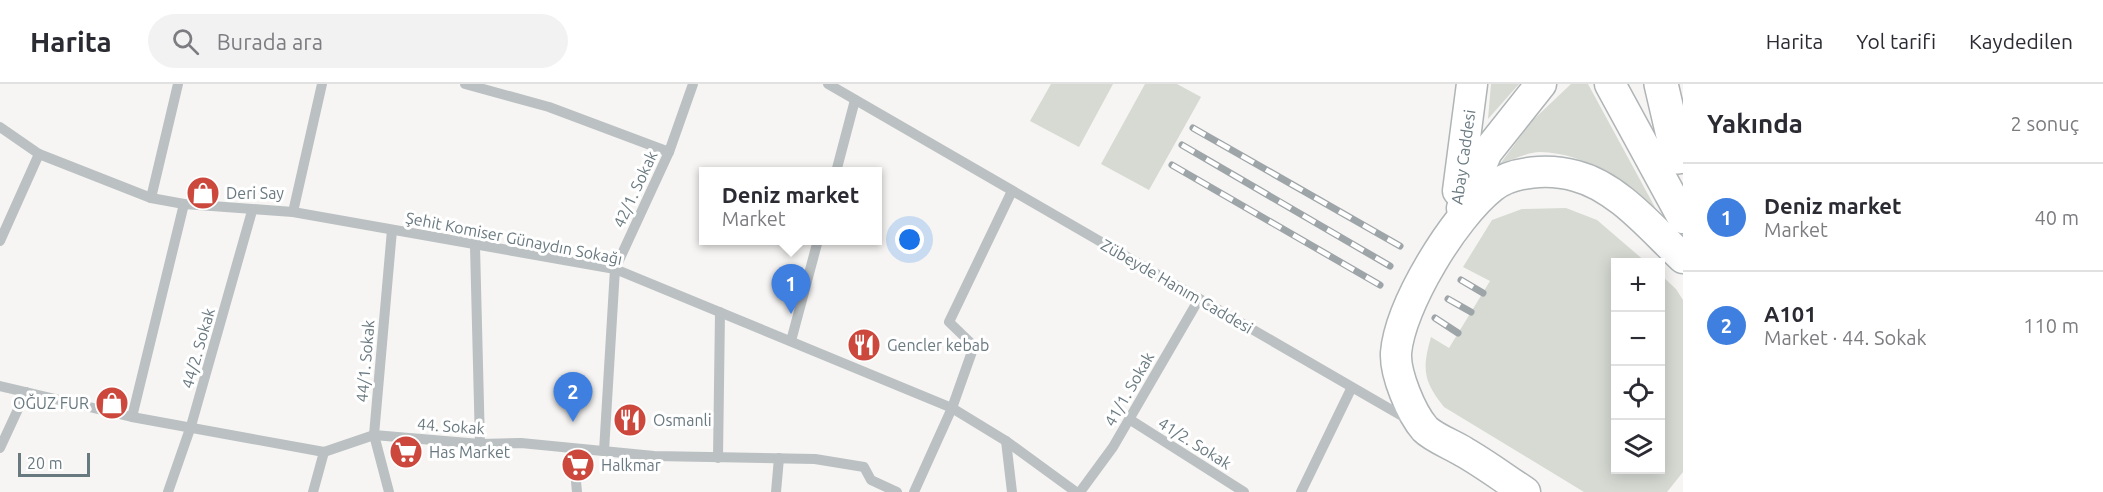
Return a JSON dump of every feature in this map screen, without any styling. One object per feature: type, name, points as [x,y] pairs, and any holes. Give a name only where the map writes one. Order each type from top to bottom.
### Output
[{"type":"highway","points":[[1661,84],[1680,164]]},
{"type":"highway","points":[[1680,164],[1682,84]]},
{"type":"main road","name":"Abay Caddesi","points":[[1452,230],[1468,131],[1472,84]]},
{"type":"main road","points":[[1452,230],[1488,152],[1541,84]]},
{"type":"main road","points":[[1610,84],[1683,218]]},
{"type":"main road","name":"Abay Caddesi","points":[[1426,429],[1404,393],[1396,356],[1401,324],[1452,230],[1493,186],[1519,175],[1551,171],[1578,176],[1608,192],[1629,207],[1683,258]]},
{"type":"main road","name":"Zübeyde Hanım Caddesi","points":[[1426,429],[1525,492]]},
{"type":"street","points":[[151,198],[178,84]]},
{"type":"street","points":[[293,212],[322,84]]},
{"type":"street","points":[[465,84],[549,107],[669,152]]},
{"type":"street","name":"42/1. Sokak","points":[[604,451],[615,269],[669,152],[693,84]]},
{"type":"street","name":"Zübeyde Hanım Caddesi","points":[[828,84],[1351,389],[1426,429]]},
{"type":"street","points":[[837,167],[855,100]]},
{"type":"street","name":"Şehit Komiser Günaydın Sokağı","points":[[0,127],[39,154],[151,198],[252,211],[293,212],[615,269],[952,408],[1006,441],[1078,492]]},
{"type":"street","points":[[0,241],[39,154]]},
{"type":"street","points":[[914,492],[952,408],[974,346],[949,322],[1012,191]]},
{"type":"street","points":[[132,417],[184,204]]},
{"type":"street","name":"44/2. Sokak","points":[[168,492],[191,426],[252,211]]},
{"type":"street","name":"44/1. Sokak","points":[[389,492],[374,435],[392,230]]},
{"type":"street","points":[[791,341],[817,245]]},
{"type":"street","points":[[475,246],[480,444]]},
{"type":"street","name":"41/1. Sokak","points":[[1078,492],[1129,419],[1199,299]]},
{"type":"street","points":[[718,458],[720,312]]},
{"type":"street","name":"44. Sokak","points":[[0,386],[132,417],[324,452],[374,435],[480,444],[520,443],[573,450],[718,458],[815,459],[864,467],[871,480],[897,492]]},
{"type":"street","points":[[1301,492],[1351,389]]},
{"type":"street","points":[[0,448],[26,392]]},
{"type":"street","name":"41/2. Sokak","points":[[1129,419],[1245,492]]},
{"type":"street","points":[[1006,441],[1012,492]]},
{"type":"street","points":[[573,450],[577,492]]},
{"type":"street","points":[[313,492],[324,452]]},
{"type":"street","points":[[776,492],[779,458]]},
{"type":"shaded area","points":[[1051,84],[1113,84],[1079,147],[1030,121]]},
{"type":"shaded area","points":[[1145,84],[1177,84],[1201,97],[1149,190],[1101,164]]},
{"type":"shaded area","points":[[1491,84],[1519,84],[1488,119]]},
{"type":"shaded area","points":[[1571,84],[1588,84],[1657,211],[1603,171],[1573,158],[1535,152],[1500,164],[1533,120]]},
{"type":"shaded area","points":[[1566,208],[1597,220],[1641,258],[1611,258],[1611,474],[1665,474],[1665,279],[1683,300],[1683,472],[1667,492],[1584,492],[1444,407],[1432,390],[1426,374],[1426,358],[1431,337],[1449,348],[1490,281],[1463,267],[1492,220],[1522,209]]},
{"type":"railway","points":[[1193,128],[1400,246]]},
{"type":"railway","points":[[1182,145],[1390,266]]},
{"type":"railway","points":[[1172,165],[1380,285]]},
{"type":"railway","points":[[1461,280],[1483,293]]},
{"type":"railway","points":[[1448,299],[1471,312]]},
{"type":"railway","points":[[1435,318],[1458,333]]},
{"type":"place","name":"Deri Say","points":[[203,193]]},
{"type":"place","name":"Deniz market","points":[[791,314]]},
{"type":"place","name":"Gencler kebab","points":[[864,345]]},
{"type":"place","name":"OĞUZ FUR","points":[[112,403]]},
{"type":"place","name":"Osmanli","points":[[630,420]]},
{"type":"place","name":"A101","points":[[573,422]]},
{"type":"place","name":"Has Market","points":[[406,452]]},
{"type":"place","name":"Halkmar","points":[[578,465]]}]
